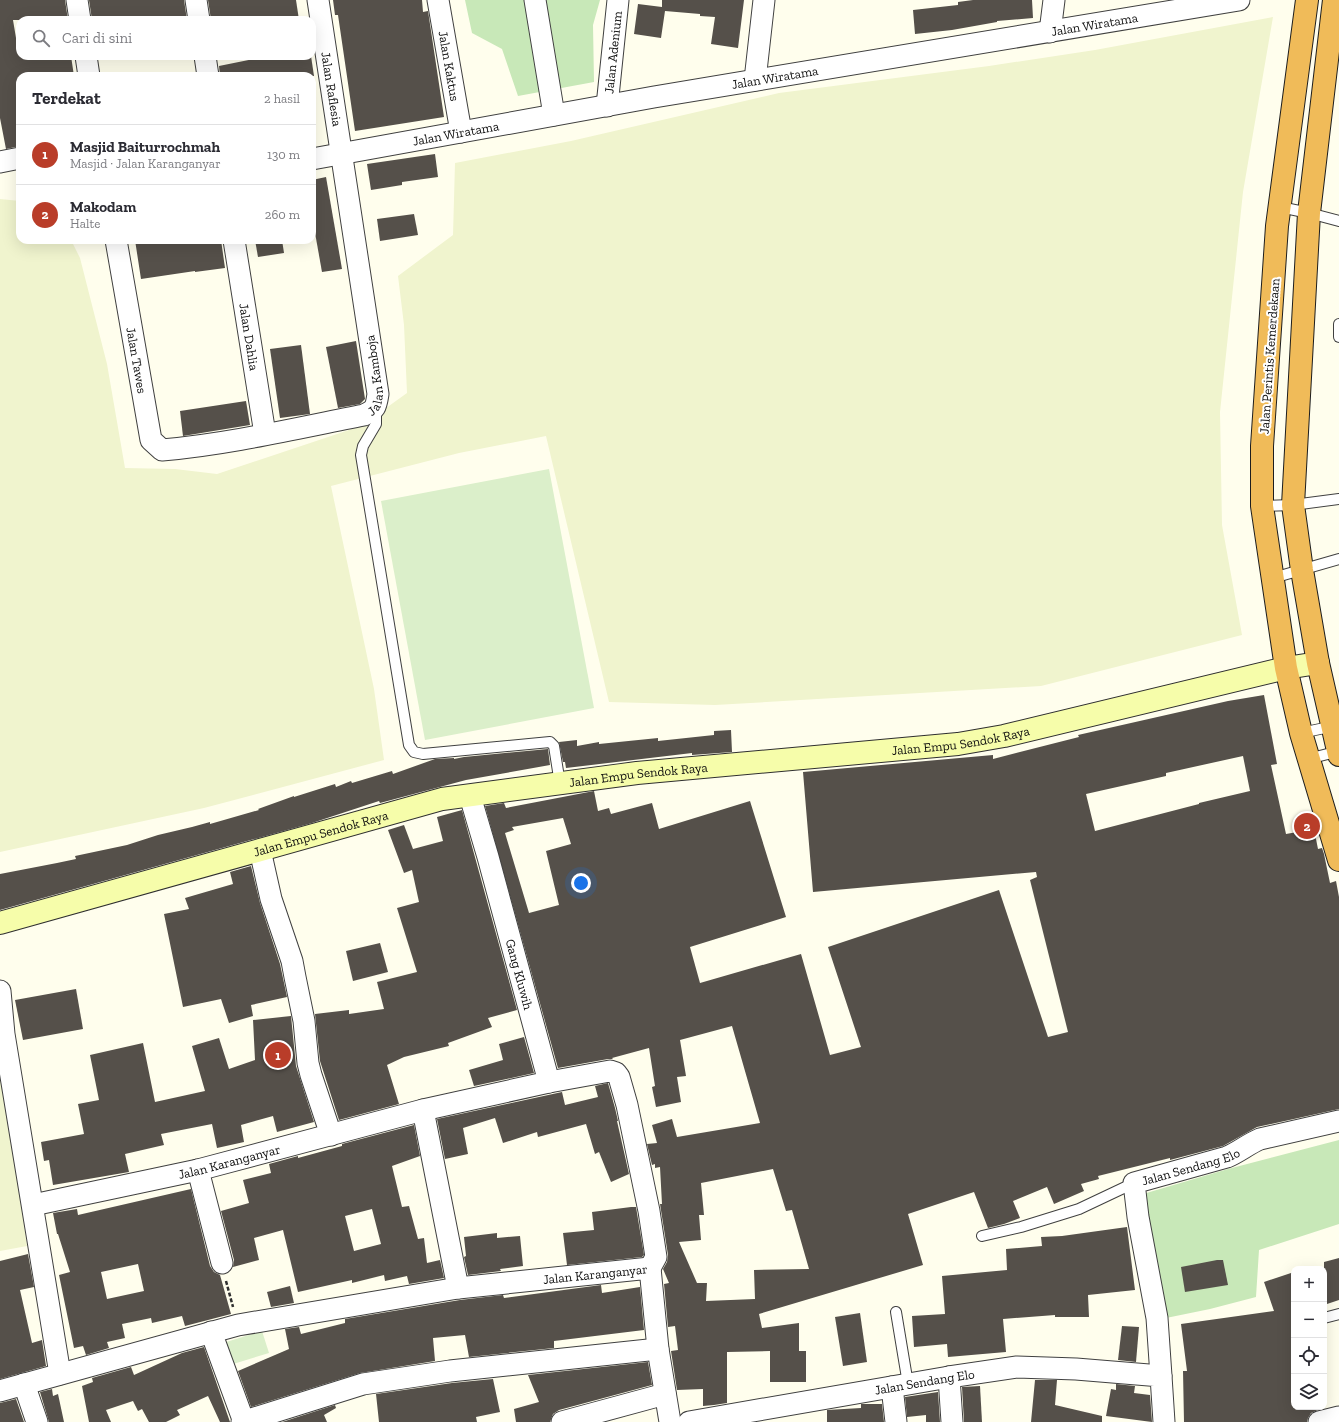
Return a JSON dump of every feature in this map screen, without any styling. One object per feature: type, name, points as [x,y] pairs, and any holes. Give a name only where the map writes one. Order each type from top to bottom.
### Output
[{"type":"highway","name":"Jalan Perintis Kemerdekaan","points":[[1307,0],[1280,207],[1262,446],[1262,506],[1286,668],[1300,733],[1337,848]]},
{"type":"highway","points":[[1334,0],[1309,213],[1292,505],[1318,663],[1335,725],[1339,752]]},
{"type":"main road","points":[[1286,668],[1318,663]]},
{"type":"main road","name":"Jalan Empu Sendok Raya","points":[[0,923],[442,799],[638,773],[958,744],[1004,736],[1286,668]]},
{"type":"street","points":[[77,0],[79,16]]},
{"type":"street","points":[[196,0],[198,16]]},
{"type":"street","name":"Jalan Raflesia","points":[[318,0],[341,153]]},
{"type":"street","name":"Jalan Kaktus","points":[[438,0],[461,132]]},
{"type":"street","points":[[535,0],[554,115]]},
{"type":"street","name":"Jalan Adenium","points":[[607,106],[618,0]]},
{"type":"street","points":[[755,80],[764,0]]},
{"type":"street","points":[[1050,32],[1054,0]]},
{"type":"street","name":"Jalan Wiratama","points":[[316,158],[755,80],[1050,32],[1209,3],[1239,0]]},
{"type":"street","points":[[87,60],[88,72]]},
{"type":"street","points":[[206,60],[207,72]]},
{"type":"street","name":"Jalan Kamboja","points":[[189,447],[364,415],[372,411],[376,406],[378,394],[341,153]]},
{"type":"street","points":[[0,162],[16,159]]},
{"type":"street","name":"Jalan Tawes","points":[[117,244],[151,440],[162,450],[189,447]]},
{"type":"street","name":"Jalan Dahlia","points":[[235,244],[265,434]]},
{"type":"street","name":"Gang Kluwih","points":[[470,796],[549,1082]]},
{"type":"street","points":[[260,850],[271,899],[293,966],[304,1020],[308,1063],[331,1135]]},
{"type":"street","points":[[0,991],[4,1034],[60,1374]]},
{"type":"street","points":[[549,1082],[610,1071],[616,1073],[619,1077],[627,1105],[649,1211],[656,1257],[650,1268]]},
{"type":"street","name":"Jalan Karanganyar","points":[[33,1205],[198,1170],[423,1110],[549,1082]]},
{"type":"street","points":[[423,1110],[458,1288]]},
{"type":"street","name":"Jalan Sendang Elo","points":[[1164,1422],[1157,1318],[1138,1217],[1134,1183],[1227,1157],[1260,1139],[1339,1121]]},
{"type":"street","points":[[198,1170],[222,1263]]},
{"type":"street","name":"Jalan Karanganyar","points":[[0,1391],[238,1325],[458,1288],[650,1268],[658,1349],[670,1422]]},
{"type":"street","points":[[211,1332],[244,1422],[364,1384],[450,1371],[658,1349]]},
{"type":"street","name":"Jalan Sendang Elo","points":[[689,1422],[949,1377],[1017,1367],[1076,1369],[1162,1376]]},
{"type":"street","points":[[949,1377],[952,1422]]},
{"type":"street","points":[[24,1384],[37,1422]]},
{"type":"street","points":[[896,1422],[900,1386]]},
{"type":"street","points":[[562,1422],[665,1394]]},
{"type":"street","points":[[1319,1422],[1339,1417]]},
{"type":"lane","points":[[1280,207],[1339,221]]},
{"type":"lane","points":[[1339,324],[1339,337]]},
{"type":"lane","points":[[376,406],[376,424],[363,446],[362,455],[409,745],[414,752],[423,754],[550,742],[554,746],[560,784]]},
{"type":"lane","points":[[1262,506],[1292,505],[1339,499]]},
{"type":"lane","points":[[1273,578],[1339,559]]},
{"type":"lane","points":[[1300,733],[1335,725]]},
{"type":"lane","points":[[1308,759],[1339,752]]},
{"type":"lane","points":[[982,1236],[1021,1227],[1079,1209],[1134,1183]]},
{"type":"lane","points":[[896,1312],[900,1386]]},
{"type":"lane","points":[[1327,1317],[1339,1314]]},
{"type":"path","points":[[222,1263],[238,1325]]},
{"type":"green space","points":[[465,0],[600,0],[593,25],[594,82],[518,96],[502,49],[472,33]]},
{"type":"green space","points":[[1273,17],[1243,192],[1220,412],[1222,525],[1242,635],[1041,686],[715,705],[609,702],[546,436],[459,453],[331,486],[374,689],[384,760],[204,808],[0,852],[0,199],[16,201],[16,244],[73,244],[80,258],[107,364],[125,468],[175,469],[217,474],[361,426],[407,393],[404,325],[398,276],[453,235],[455,163],[571,141],[779,93],[989,66],[1095,50]]},
{"type":"green space","points":[[549,469],[594,708],[425,740],[381,501]]},
{"type":"green space","points":[[0,1067],[2,1067],[27,1246],[0,1251]]},
{"type":"green space","points":[[1339,1140],[1339,1224],[1259,1250],[1256,1297],[1210,1309],[1166,1318],[1143,1194],[1228,1169]]},
{"type":"green space","points":[[262,1331],[269,1353],[230,1365],[223,1343]]},
{"type":"building","points":[[0,0],[65,0],[67,16],[16,16],[16,20],[13,20],[16,38],[16,60],[72,60],[73,72],[16,72],[16,147],[6,149],[0,118]]},
{"type":"building","points":[[89,0],[184,0],[186,16],[91,16]]},
{"type":"building","points":[[208,0],[296,0],[298,16],[210,16]]},
{"type":"building","points":[[333,0],[422,0],[423,12],[428,11],[444,117],[355,131],[338,15],[335,15]]},
{"type":"building","points":[[662,0],[744,0],[738,48],[711,44],[715,17],[700,16],[700,14],[665,11],[661,38],[634,34],[638,4],[662,7]]},
{"type":"building","points":[[973,0],[1032,0],[1033,18],[997,21],[952,30],[915,34],[913,10],[958,5],[958,2]]},
{"type":"building","points":[[248,60],[312,60],[313,72],[220,72],[219,66]]},
{"type":"building","points":[[435,154],[438,177],[402,182],[402,185],[371,190],[367,164]]},
{"type":"building","points":[[326,177],[342,269],[322,272],[316,238],[316,179]]},
{"type":"building","points":[[414,214],[418,235],[380,241],[377,219]]},
{"type":"building","points":[[136,244],[222,244],[225,268],[141,279]]},
{"type":"building","points":[[256,244],[283,244],[284,253],[258,257]]},
{"type":"building","points":[[356,341],[365,399],[360,404],[338,408],[326,347]]},
{"type":"building","points":[[301,345],[310,414],[280,418],[270,349]]},
{"type":"building","points":[[246,401],[250,425],[183,436],[180,411]]},
{"type":"building","points":[[1264,695],[1277,764],[1271,765],[1286,834],[1314,829],[1318,849],[1322,848],[1324,854],[1330,883],[1336,881],[1339,897],[1339,1109],[1257,1127],[1223,1146],[1170,1160],[1170,1158],[1098,1176],[1099,1179],[1081,1184],[1084,1191],[1054,1204],[1047,1187],[1013,1201],[1020,1218],[988,1228],[974,1192],[908,1214],[923,1265],[759,1314],[762,1328],[799,1323],[799,1351],[806,1351],[806,1382],[770,1382],[770,1351],[727,1352],[727,1403],[703,1406],[703,1389],[677,1390],[671,1351],[678,1350],[675,1326],[668,1327],[664,1284],[669,1283],[663,1269],[667,1262],[668,1255],[660,1204],[662,1204],[660,1167],[655,1168],[655,1164],[652,1165],[647,1144],[657,1143],[652,1125],[672,1119],[677,1137],[760,1123],[732,1026],[680,1040],[686,1076],[677,1077],[681,1102],[656,1107],[652,1087],[655,1086],[649,1048],[612,1058],[613,1059],[558,1068],[485,806],[504,803],[506,808],[594,791],[598,811],[609,808],[611,814],[652,803],[659,829],[750,801],[786,917],[690,947],[700,983],[801,954],[830,1055],[861,1047],[828,947],[999,890],[1048,1037],[1068,1032],[1030,880],[1037,877],[1036,872],[813,892],[803,772],[993,755],[993,759],[1079,737],[1078,735],[1228,701]],"holes":[[[1243,756],[1250,791],[1095,831],[1086,794],[1166,776],[1166,773]],[[563,818],[571,844],[546,851],[559,905],[529,913],[505,833],[514,830],[512,827]],[[773,1169],[786,1211],[792,1210],[809,1269],[754,1270],[755,1299],[706,1301],[707,1283],[697,1283],[679,1242],[701,1240],[699,1215],[704,1215],[701,1183]]]},
{"type":"building","points":[[731,730],[732,752],[692,755],[692,753],[566,768],[565,762],[563,762],[559,742],[577,740],[577,746],[599,742],[599,744],[658,738],[658,741],[714,735],[714,731]]},
{"type":"building","points":[[548,749],[550,765],[466,780],[380,803],[379,801],[312,823],[0,910],[0,874],[76,859],[75,856],[127,845],[158,835],[210,822],[210,824],[259,810],[258,809],[294,796],[335,784],[336,787],[351,781],[352,783],[392,771],[393,774],[435,759],[454,759]]},
{"type":"building","points":[[462,810],[517,1010],[488,1018],[492,1027],[448,1043],[449,1046],[404,1057],[387,1065],[399,1104],[339,1120],[320,1061],[315,1014],[349,1010],[349,1014],[384,1009],[377,982],[417,972],[397,908],[419,902],[412,870],[404,873],[388,830],[404,825],[413,849],[443,841],[437,817]]},
{"type":"building","points":[[251,866],[260,903],[280,964],[287,997],[251,1005],[253,1016],[229,1023],[221,999],[183,1007],[164,914],[189,909],[185,898],[233,884],[230,872]]},
{"type":"building","points":[[380,943],[388,972],[353,981],[346,951]]},
{"type":"building","points":[[76,989],[83,1029],[23,1040],[15,1000]]},
{"type":"building","points":[[291,1016],[296,1066],[314,1122],[277,1132],[273,1116],[241,1125],[244,1142],[217,1148],[212,1124],[161,1134],[164,1145],[125,1154],[129,1172],[53,1185],[49,1160],[44,1161],[41,1142],[84,1134],[78,1104],[99,1100],[90,1055],[143,1043],[155,1102],[205,1091],[192,1046],[219,1038],[229,1069],[255,1060],[253,1020]]},
{"type":"building","points":[[524,1037],[534,1073],[474,1086],[469,1070],[503,1060],[499,1044]]},
{"type":"building","points":[[608,1083],[629,1174],[611,1182],[599,1152],[595,1154],[586,1124],[538,1137],[537,1132],[503,1143],[495,1118],[463,1128],[468,1154],[445,1159],[437,1119],[562,1092],[565,1105],[598,1097],[595,1086]]},
{"type":"building","points":[[414,1125],[420,1156],[392,1166],[402,1207],[409,1206],[418,1239],[424,1238],[427,1263],[440,1260],[444,1278],[409,1284],[407,1276],[385,1281],[384,1275],[352,1283],[352,1280],[298,1292],[283,1230],[254,1238],[259,1260],[233,1267],[234,1260],[221,1211],[249,1203],[243,1180],[271,1173],[269,1164],[342,1146],[342,1144]],"holes":[[[372,1209],[381,1244],[354,1251],[345,1216]]]},
{"type":"building","points":[[191,1189],[210,1266],[214,1272],[220,1275],[231,1314],[185,1326],[182,1316],[152,1323],[151,1318],[122,1324],[125,1338],[107,1342],[109,1348],[86,1355],[83,1346],[74,1348],[59,1275],[70,1272],[57,1234],[53,1213],[77,1209],[78,1215]],"holes":[[[138,1264],[144,1291],[107,1299],[101,1272]]]},
{"type":"building","points":[[636,1207],[644,1255],[642,1257],[567,1265],[563,1233],[594,1230],[592,1212]]},
{"type":"building","points":[[1127,1227],[1135,1290],[1088,1295],[1089,1317],[1055,1317],[1055,1315],[1003,1319],[1006,1352],[948,1357],[947,1344],[914,1347],[912,1316],[945,1314],[942,1276],[1007,1270],[1006,1249],[1042,1246],[1041,1237],[1062,1236]]},
{"type":"building","points":[[497,1233],[497,1238],[520,1236],[523,1266],[500,1269],[501,1271],[468,1275],[464,1257],[466,1256],[464,1237]]},
{"type":"building","points":[[28,1254],[34,1287],[20,1290],[32,1343],[42,1340],[46,1366],[0,1379],[0,1261]]},
{"type":"building","points":[[1339,1258],[1339,1300],[1327,1304],[1327,1266],[1324,1266],[1324,1262]]},
{"type":"building","points":[[1223,1260],[1228,1285],[1185,1292],[1181,1267]]},
{"type":"building","points":[[1291,1273],[1291,1410],[1318,1410],[1311,1413],[1307,1422],[1184,1422],[1183,1371],[1187,1371],[1181,1324],[1274,1311],[1264,1282]]},
{"type":"building","points":[[601,1285],[602,1293],[640,1287],[644,1330],[554,1341],[554,1348],[469,1357],[465,1335],[433,1338],[435,1361],[360,1373],[251,1407],[238,1371],[289,1349],[285,1329],[299,1327],[301,1334],[345,1323],[345,1319],[460,1300],[503,1295],[504,1298]]},
{"type":"building","points":[[290,1286],[294,1303],[271,1307],[267,1292]]},
{"type":"building","points":[[860,1313],[867,1362],[843,1366],[835,1317]]},
{"type":"building","points":[[1122,1326],[1139,1327],[1136,1362],[1118,1360]]},
{"type":"building","points":[[204,1347],[230,1422],[220,1422],[208,1396],[177,1410],[180,1415],[166,1422],[149,1422],[142,1409],[138,1411],[133,1401],[106,1410],[111,1422],[89,1422],[82,1386],[93,1382],[92,1378],[131,1367],[134,1375],[182,1353]]},
{"type":"building","points":[[648,1362],[652,1385],[559,1410],[553,1414],[550,1422],[516,1422],[514,1409],[539,1402],[528,1375]]},
{"type":"building","points":[[493,1379],[500,1412],[476,1417],[477,1422],[379,1422],[376,1394],[452,1383]]},
{"type":"building","points":[[1035,1380],[1057,1380],[1055,1405],[1102,1416],[1102,1422],[1031,1422]]},
{"type":"building","points":[[1116,1384],[1135,1386],[1134,1393],[1150,1395],[1152,1422],[1106,1416],[1111,1389],[1116,1390]]},
{"type":"building","points":[[980,1386],[982,1422],[964,1422],[962,1387]]},
{"type":"building","points":[[52,1389],[53,1396],[58,1394],[64,1422],[49,1422],[40,1392]]},
{"type":"building","points":[[938,1392],[940,1422],[926,1422],[926,1415],[907,1417],[905,1397]]},
{"type":"building","points":[[16,1399],[24,1422],[0,1422],[0,1403]]},
{"type":"building","points":[[861,1404],[882,1404],[884,1422],[827,1422],[827,1410],[861,1408]]},
{"type":"building","points":[[335,1405],[336,1408],[324,1415],[327,1422],[282,1422]]},
{"type":"place","name":"Makodam","points":[[1307,826]]},
{"type":"place","name":"Masjid Baiturrochmah","points":[[278,1055]]}]
